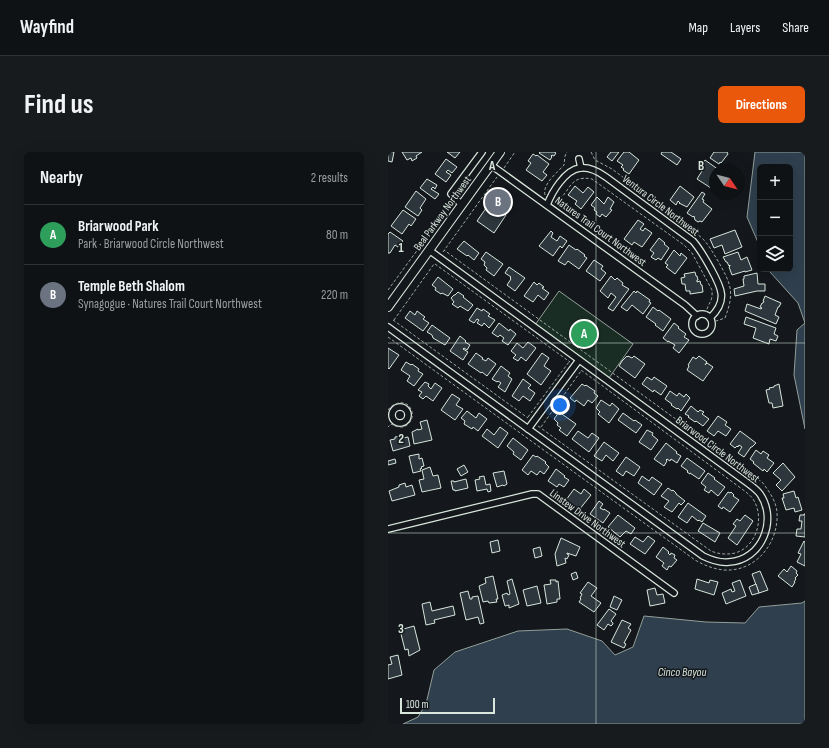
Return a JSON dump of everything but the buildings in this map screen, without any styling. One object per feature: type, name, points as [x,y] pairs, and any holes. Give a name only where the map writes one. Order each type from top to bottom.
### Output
[{"type":"main road","name":"Beal Parkway Northwest","points":[[388,307],[500,152]]},
{"type":"street","points":[[462,205],[451,194],[482,152]]},
{"type":"street","points":[[548,202],[553,192],[563,180],[575,169],[581,168],[580,159]]},
{"type":"street","name":"Natures Trail Court Northwest","points":[[491,165],[548,202],[685,305],[697,316]]},
{"type":"street","name":"Ventura Circle Northwest","points":[[581,168],[599,172],[693,241],[700,248],[720,284],[721,294],[718,309],[708,317]]},
{"type":"street","name":"Briarwood Circle Northwest","points":[[388,327],[702,556],[717,562],[729,562],[745,557],[761,542],[767,528],[768,516],[763,500],[756,490],[429,250]]},
{"type":"street","points":[[700,314],[708,317],[712,322],[712,326],[707,332],[696,332],[692,326],[694,318],[697,316],[700,314]]},
{"type":"street","points":[[528,429],[579,360]]},
{"type":"street","name":"Linstew Drive Northwest","points":[[388,529],[532,494],[538,494],[674,593]]},
{"type":"path","points":[[439,258],[515,152]]},
{"type":"path","points":[[568,152],[565,156],[564,165],[555,173],[545,188],[544,194],[548,202],[554,202],[560,199],[571,184],[580,179],[592,179],[684,245],[692,253],[712,290],[711,301],[707,307],[708,317]]},
{"type":"path","points":[[591,152],[595,160],[612,169],[628,181],[622,189]]},
{"type":"path","points":[[388,290],[455,198]]},
{"type":"path","points":[[388,336],[695,560],[706,566],[725,570],[743,567],[751,564],[758,558],[772,542],[777,512],[771,495],[762,482],[444,250]]},
{"type":"path","points":[[388,327],[434,264],[746,492],[752,498],[759,517],[756,534],[748,545],[737,553],[726,554],[711,551],[534,422]]},
{"type":"path","points":[[393,320],[528,418],[569,362]]},
{"type":"path","points":[[540,427],[581,370]]},
{"type":"path","points":[[388,410],[390,407],[400,402],[409,406],[413,413],[412,420],[407,425],[399,428],[391,424],[388,427]]},
{"type":"green space","points":[[559,291],[633,344],[609,378],[535,325]]},
{"type":"water","points":[[755,152],[805,152],[805,323],[798,303],[770,272],[793,272],[793,164],[757,164],[757,240],[747,217]]},
{"type":"water","points":[[805,323],[805,429],[794,375],[797,330]]},
{"type":"water","name":"Cinco Bayou","points":[[805,601],[805,724],[403,724],[418,717],[426,704],[434,670],[455,652],[518,631],[567,629],[602,641],[615,655],[633,647],[644,616],[706,622],[745,623],[759,607],[802,603]]},
{"type":"place","name":"Temple Beth Shalom","points":[[498,202]]},
{"type":"place","name":"Briarwood Park","points":[[584,334]]}]
